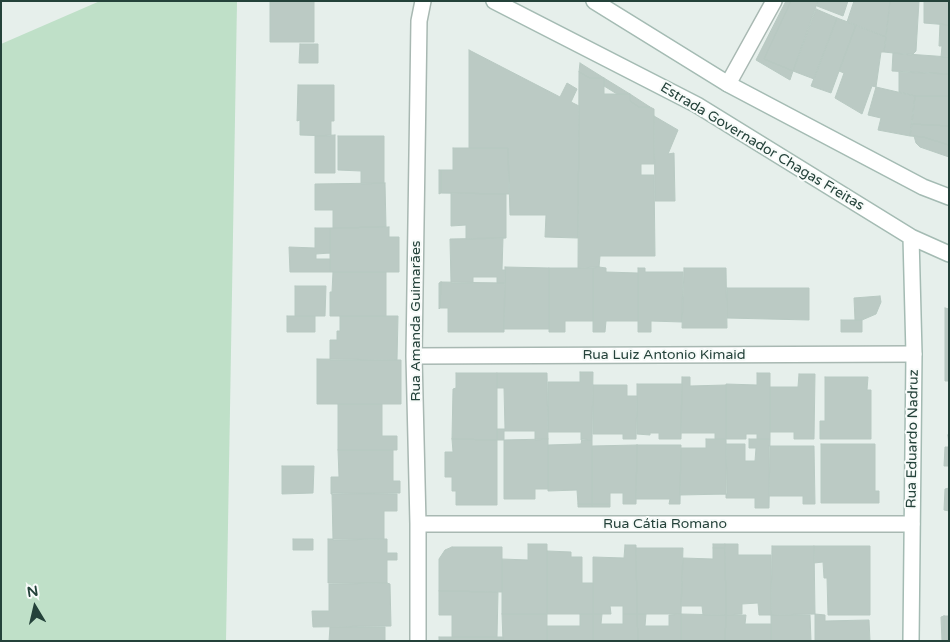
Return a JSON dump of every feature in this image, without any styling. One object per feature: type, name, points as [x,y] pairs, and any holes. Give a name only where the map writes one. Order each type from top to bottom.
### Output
[{"type":"street","name":"Rua Amanda Guimarães","points":[[418,641],[418,524],[414,356],[419,22],[423,1]]},
{"type":"street","name":"Estrada Governador Chagas Freitas","points":[[494,1],[697,105],[911,237],[949,254]]},
{"type":"street","points":[[594,1],[728,84],[924,187],[949,197]]},
{"type":"street","points":[[728,84],[774,1]]},
{"type":"street","name":"Rua Eduardo Nadruz","points":[[911,237],[914,354],[911,641]]},
{"type":"street","name":"Rua Luiz Antonio Kimaid","points":[[414,356],[914,354]]},
{"type":"street","name":"Rua Cátia Romano","points":[[418,524],[912,524]]},
{"type":"green space","points":[[100,1],[237,2],[226,641],[1,641],[1,44]]},
{"type":"building","points":[[270,1],[314,1],[314,42],[270,42]]},
{"type":"building","points":[[786,1],[791,1],[764,59],[793,71],[790,80],[756,60]]},
{"type":"building","points":[[791,1],[818,1],[793,71],[764,59]]},
{"type":"building","points":[[818,1],[848,1],[843,16],[817,6]]},
{"type":"building","points":[[854,1],[890,1],[886,37],[847,22]]},
{"type":"building","points":[[890,1],[919,1],[916,51],[912,55],[884,52]]},
{"type":"building","points":[[924,1],[949,1],[949,25],[924,23]]},
{"type":"building","points":[[816,9],[837,18],[814,79],[793,71]]},
{"type":"building","points":[[837,18],[856,25],[831,93],[811,86]]},
{"type":"building","points":[[940,24],[949,25],[949,57],[941,57],[942,46],[939,46]]},
{"type":"building","points":[[856,25],[886,37],[884,52],[881,52],[876,87],[872,86],[862,114],[835,98],[844,73],[839,71]]},
{"type":"building","points":[[300,44],[318,44],[318,63],[299,63]]},
{"type":"building","points":[[469,50],[560,97],[567,83],[577,89],[571,102],[579,106],[578,238],[545,237],[546,215],[510,215],[508,148],[469,148]]},
{"type":"building","points":[[893,53],[949,57],[949,74],[892,71]]},
{"type":"building","points":[[580,63],[604,78],[590,78],[579,72]]},
{"type":"building","points":[[579,72],[590,78],[604,78],[604,94],[630,94],[630,101],[639,107],[654,109],[654,164],[641,164],[641,175],[654,175],[655,256],[600,256],[599,267],[578,268]]},
{"type":"building","points":[[899,72],[949,74],[949,96],[915,96],[899,92]]},
{"type":"building","points":[[604,78],[630,94],[617,94],[604,86]]},
{"type":"building","points":[[298,85],[334,85],[334,121],[331,121],[331,136],[300,135],[300,120],[297,121]]},
{"type":"building","points":[[876,87],[915,96],[910,136],[878,130],[881,118],[868,115]]},
{"type":"building","points":[[630,94],[650,107],[639,107],[630,101]]},
{"type":"building","points":[[915,96],[949,96],[949,126],[912,124]]},
{"type":"building","points":[[654,116],[678,130],[668,154],[674,153],[675,201],[655,201]]},
{"type":"building","points":[[912,124],[949,126],[949,145],[923,137],[910,136]]},
{"type":"building","points":[[335,135],[335,173],[315,173],[315,136]]},
{"type":"building","points":[[338,136],[384,136],[384,183],[361,184],[361,171],[338,170]]},
{"type":"building","points":[[914,136],[949,145],[949,157],[920,147],[916,143]]},
{"type":"building","points":[[453,148],[508,148],[509,194],[441,193],[441,170],[453,170]]},
{"type":"building","points":[[439,170],[441,170],[441,193],[439,194]]},
{"type":"building","points":[[385,183],[386,227],[333,228],[333,210],[315,210],[315,184]]},
{"type":"building","points":[[451,193],[506,194],[506,238],[466,239],[466,225],[451,226]]},
{"type":"building","points":[[389,227],[389,237],[399,237],[399,272],[330,272],[330,228]]},
{"type":"building","points":[[315,228],[330,228],[330,253],[316,254],[316,259],[330,259],[330,272],[290,272],[289,247],[315,248]]},
{"type":"building","points":[[503,238],[502,270],[505,270],[505,283],[497,283],[497,277],[473,277],[473,283],[451,283],[450,239]]},
{"type":"building","points":[[505,267],[549,268],[549,329],[504,329]]},
{"type":"building","points":[[549,268],[593,268],[593,321],[565,321],[565,332],[549,332]]},
{"type":"building","points":[[593,268],[606,268],[606,272],[638,273],[638,321],[606,321],[605,332],[593,332]]},
{"type":"building","points":[[638,268],[645,268],[645,272],[683,272],[682,322],[651,321],[651,332],[638,332]]},
{"type":"building","points":[[684,268],[726,268],[727,328],[682,328]]},
{"type":"building","points":[[333,272],[386,272],[386,316],[330,316],[330,292],[332,292]]},
{"type":"building","points":[[441,282],[505,283],[504,332],[448,332],[448,308],[440,308]]},
{"type":"building","points":[[441,282],[440,308],[439,309],[439,283]]},
{"type":"building","points":[[295,286],[326,286],[325,316],[295,316]]},
{"type":"building","points":[[727,288],[809,288],[809,320],[727,318]]},
{"type":"building","points":[[880,296],[881,302],[876,314],[862,320],[855,320],[854,298]]},
{"type":"building","points":[[945,308],[949,309],[949,381],[945,381]]},
{"type":"building","points":[[287,316],[315,316],[315,332],[287,332]]},
{"type":"building","points":[[340,316],[398,316],[397,360],[330,360],[330,340],[337,340],[337,331],[340,331]]},
{"type":"building","points":[[841,320],[862,320],[862,332],[841,332]]},
{"type":"building","points":[[317,359],[401,360],[401,404],[317,404]]},
{"type":"building","points":[[580,372],[593,372],[592,440],[581,440],[581,432],[548,432],[548,382],[580,382]]},
{"type":"building","points":[[456,373],[497,373],[497,440],[452,439],[453,389],[456,388]]},
{"type":"building","points":[[497,373],[547,373],[548,439],[535,440],[535,431],[504,431],[504,440],[497,440],[497,429],[505,429],[504,388],[497,388]]},
{"type":"building","points":[[757,373],[770,373],[770,439],[757,439],[757,434],[746,434],[746,439],[726,439],[726,384],[757,385]]},
{"type":"building","points":[[799,374],[815,374],[814,439],[794,439],[794,432],[770,432],[770,387],[798,387]]},
{"type":"building","points":[[682,377],[690,377],[690,386],[726,385],[726,439],[715,439],[715,433],[681,433]]},
{"type":"building","points":[[825,377],[868,377],[867,390],[871,390],[871,439],[820,439],[820,421],[825,421]]},
{"type":"building","points":[[637,384],[682,384],[681,439],[659,439],[659,433],[650,433],[650,435],[637,434]]},
{"type":"building","points":[[593,385],[627,385],[627,396],[637,396],[636,439],[623,439],[623,434],[593,434]]},
{"type":"building","points":[[338,404],[382,404],[382,436],[397,436],[397,450],[338,450]]},
{"type":"building","points":[[452,439],[497,440],[497,505],[456,505],[456,491],[452,491],[452,477],[445,477],[445,452],[453,452]]},
{"type":"building","points":[[548,439],[548,489],[535,489],[535,499],[504,499],[504,440]]},
{"type":"building","points":[[582,439],[592,440],[592,504],[578,504],[577,490],[548,491],[548,445],[581,444]]},
{"type":"building","points":[[706,439],[726,439],[727,494],[680,495],[681,448],[706,448]]},
{"type":"building","points":[[749,439],[770,439],[769,508],[755,508],[755,498],[726,498],[726,444],[745,444],[745,461],[755,461],[756,448],[749,448]]},
{"type":"building","points":[[821,444],[875,444],[875,491],[879,491],[879,503],[821,503]]},
{"type":"building","points":[[637,445],[681,445],[680,504],[669,504],[670,499],[636,499]]},
{"type":"building","points":[[637,445],[636,504],[623,504],[623,493],[610,493],[610,504],[592,504],[592,446]]},
{"type":"building","points":[[769,446],[814,446],[815,504],[803,504],[803,496],[769,496]]},
{"type":"building","points":[[945,447],[949,447],[949,466],[944,466]]},
{"type":"building","points":[[338,450],[393,450],[393,481],[400,481],[400,493],[331,494],[331,477],[339,477]]},
{"type":"building","points":[[282,466],[314,466],[313,493],[282,494]]},
{"type":"building","points":[[949,488],[949,511],[944,510],[945,489]]},
{"type":"building","points":[[332,493],[397,494],[397,511],[384,511],[384,539],[333,540]]},
{"type":"building","points":[[578,504],[592,504],[592,507],[578,507]]},
{"type":"building","points":[[592,504],[610,504],[610,507],[592,507]]},
{"type":"building","points":[[293,539],[313,539],[313,550],[293,550]]},
{"type":"building","points":[[328,539],[387,539],[387,553],[397,553],[397,560],[387,560],[387,583],[328,583]]},
{"type":"building","points":[[528,544],[547,544],[547,614],[502,614],[502,559],[528,560]]},
{"type":"building","points":[[713,544],[725,544],[725,548],[713,548]]},
{"type":"building","points":[[725,544],[738,544],[738,555],[771,555],[771,615],[759,615],[758,603],[742,604],[742,614],[726,615]]},
{"type":"building","points":[[625,545],[636,545],[637,614],[623,614],[623,606],[610,606],[611,614],[593,614],[593,557],[624,558]]},
{"type":"building","points":[[772,546],[814,546],[815,614],[771,615]]},
{"type":"building","points":[[814,546],[870,546],[870,615],[828,615],[827,578],[824,578],[823,562],[814,563]]},
{"type":"building","points":[[452,547],[502,547],[502,592],[439,591],[439,559],[445,550]]},
{"type":"building","points":[[636,548],[683,548],[681,614],[637,614]]},
{"type":"building","points":[[713,548],[725,548],[726,615],[703,615],[702,606],[681,606],[683,558],[713,559]]},
{"type":"building","points":[[547,551],[571,552],[571,557],[582,557],[582,583],[593,583],[593,614],[547,614]]},
{"type":"building","points":[[329,584],[390,584],[391,626],[313,627],[312,611],[329,611]]},
{"type":"building","points":[[439,591],[498,592],[497,637],[452,637],[452,615],[439,615]]},
{"type":"building","points":[[502,614],[547,614],[547,641],[503,641]]},
{"type":"building","points":[[580,614],[593,614],[593,641],[547,641],[547,626],[580,626]]},
{"type":"building","points":[[593,614],[602,614],[601,624],[623,624],[623,614],[637,614],[638,641],[593,641]]},
{"type":"building","points":[[637,614],[646,614],[645,626],[669,626],[669,615],[681,614],[681,641],[638,641]]},
{"type":"building","points":[[681,614],[726,615],[725,641],[681,641]]},
{"type":"building","points":[[815,614],[825,615],[825,621],[869,620],[870,641],[815,641]]},
{"type":"building","points":[[726,615],[746,615],[745,624],[771,624],[771,641],[725,641]]},
{"type":"building","points":[[771,615],[810,615],[811,641],[771,641]]},
{"type":"building","points":[[944,616],[949,616],[949,641],[944,641]]},
{"type":"building","points":[[944,616],[944,641],[942,641],[941,617]]},
{"type":"building","points":[[330,627],[385,627],[385,641],[329,641]]},
{"type":"building","points":[[439,637],[503,637],[503,641],[439,641]]}]
